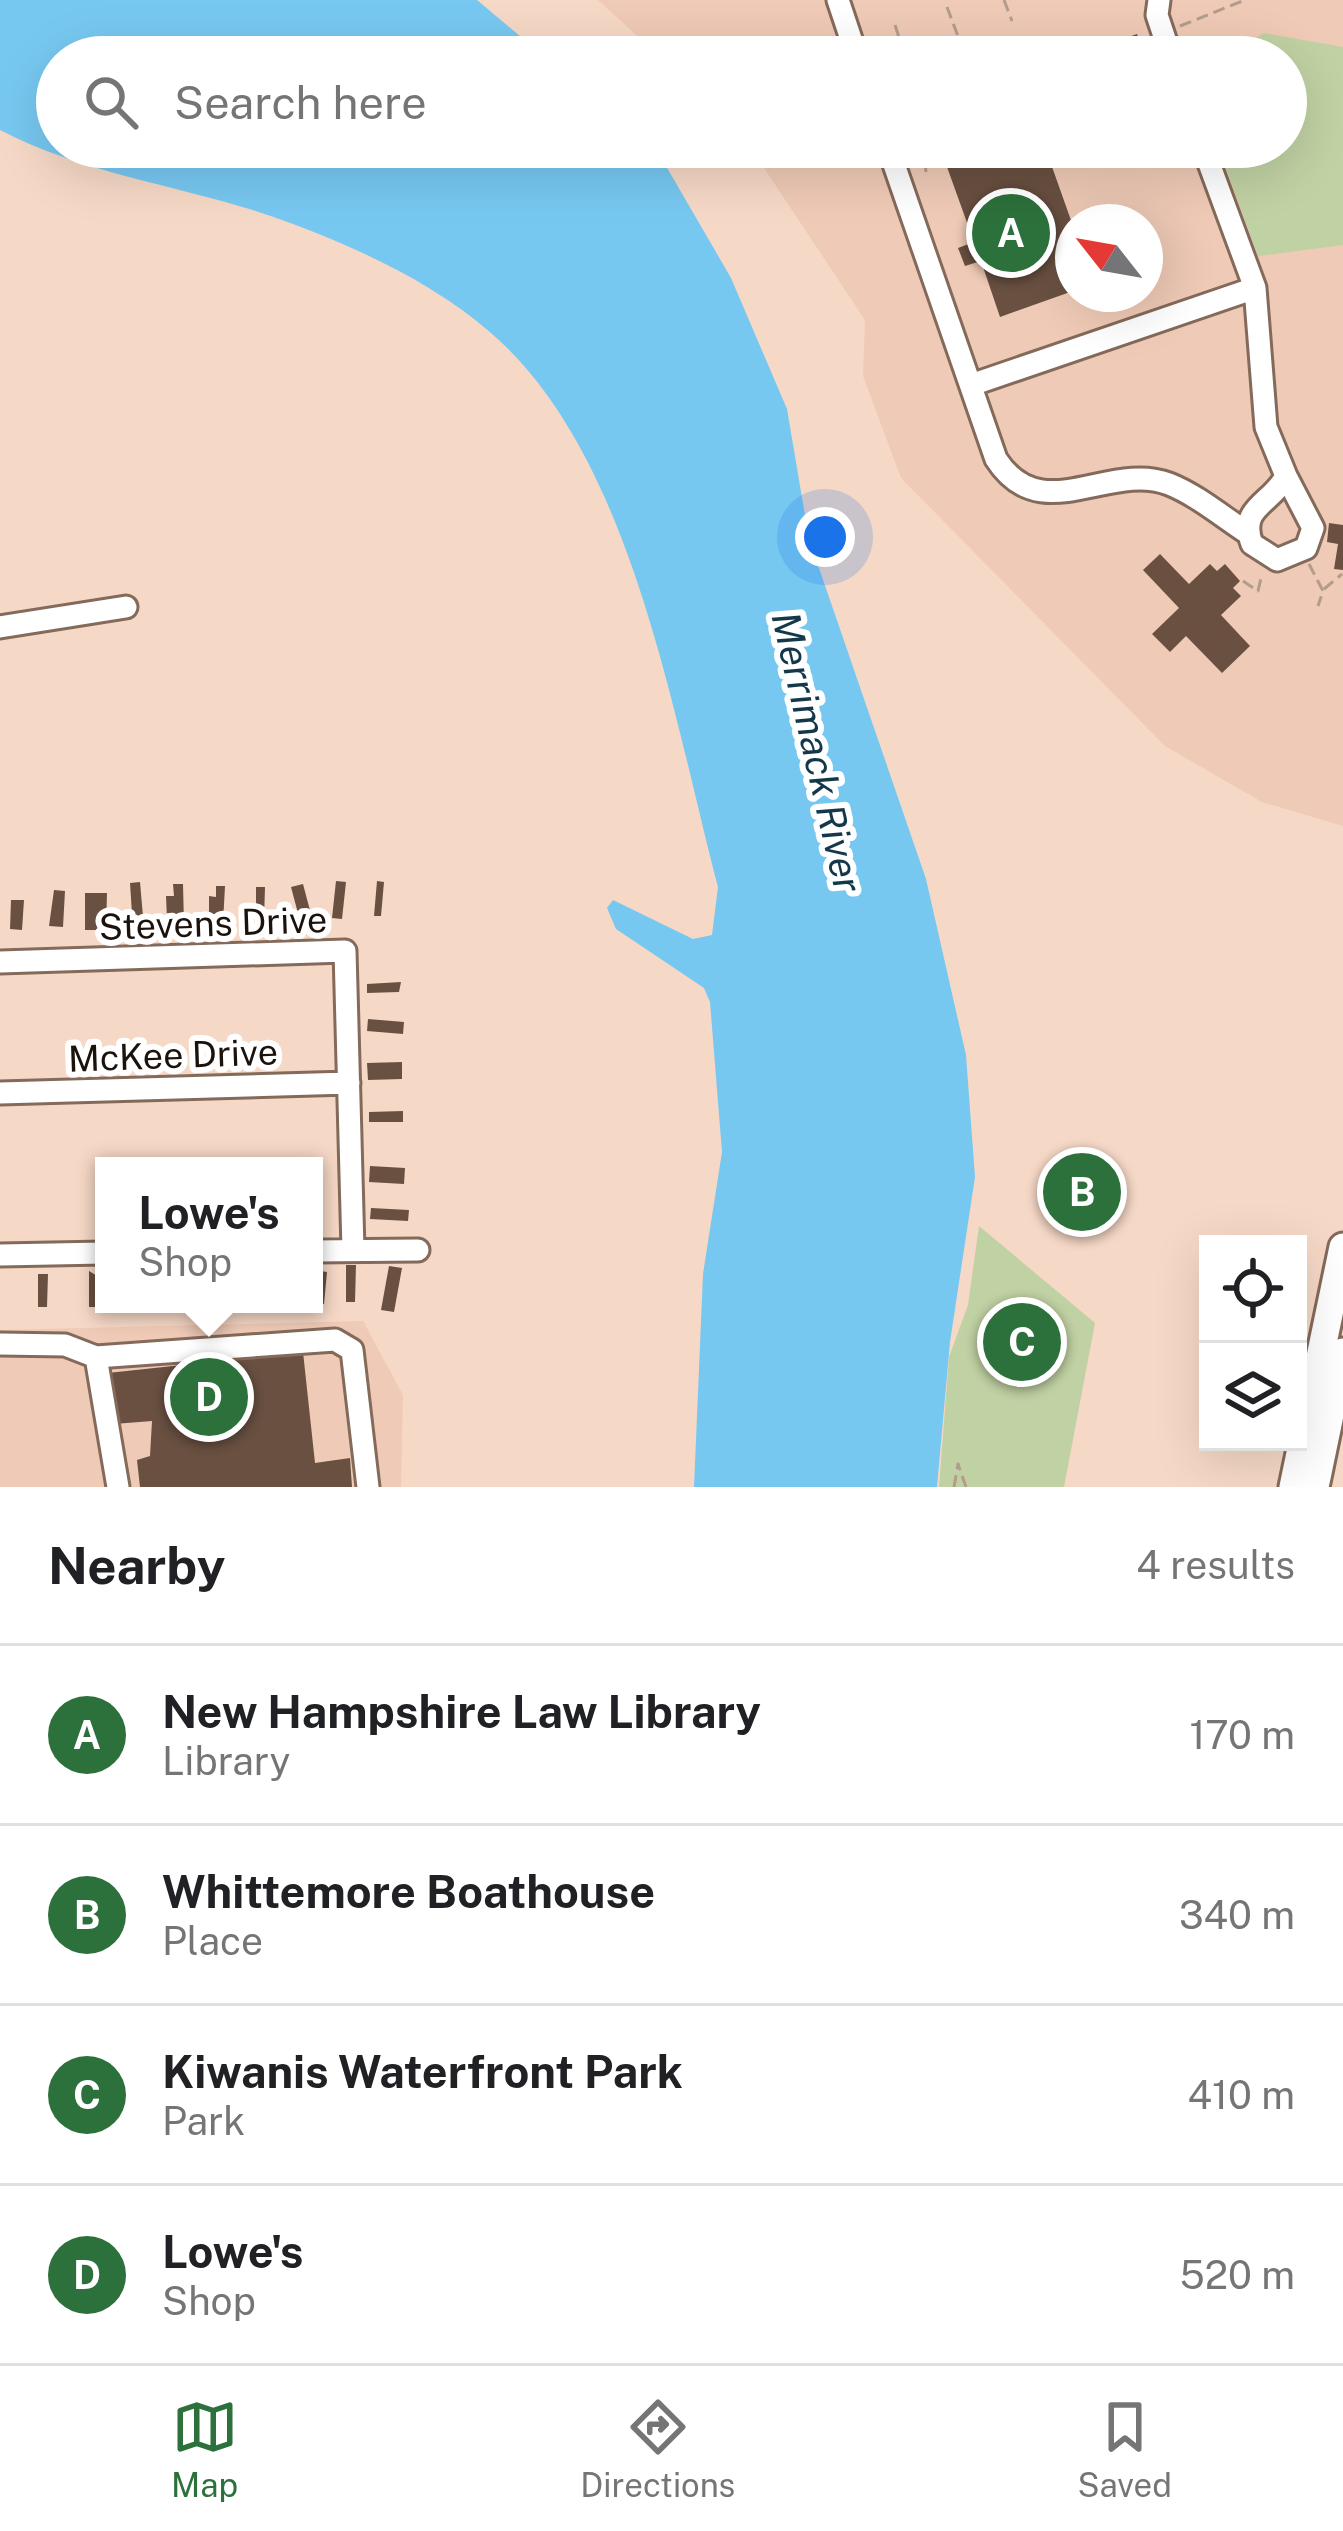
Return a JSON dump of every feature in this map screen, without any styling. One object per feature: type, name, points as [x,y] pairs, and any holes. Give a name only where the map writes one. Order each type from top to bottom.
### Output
[{"type":"main road","points":[[1293,1487],[1343,1247]]},
{"type":"main road","points":[[1325,1477],[1342,1364]]},
{"type":"street","points":[[838,0],[850,36]]},
{"type":"street","points":[[1160,0],[1157,15],[1164,36]]},
{"type":"street","points":[[895,168],[996,459],[1010,480],[1035,493],[1138,479],[1168,484],[1249,534],[1258,551],[1276,560],[1306,548],[1311,517],[1286,476],[1266,427],[1255,288],[1212,168]]},
{"type":"street","points":[[971,386],[1255,288]]},
{"type":"street","points":[[1249,534],[1251,513],[1286,476]]},
{"type":"street","points":[[0,627],[126,607]]},
{"type":"street","name":"Stevens Drive","points":[[0,962],[345,950],[353,1250]]},
{"type":"street","name":"McKee Drive","points":[[0,1093],[349,1084]]},
{"type":"street","points":[[323,1251],[418,1250]]},
{"type":"street","points":[[0,1255],[95,1253]]},
{"type":"street","points":[[0,1344],[65,1345],[96,1357],[335,1340],[352,1350],[368,1487]]},
{"type":"street","points":[[96,1357],[118,1487]]},
{"type":"path","points":[[1004,0],[1012,21]]},
{"type":"path","points":[[1173,28],[1245,0]]},
{"type":"path","points":[[947,7],[958,36]]},
{"type":"path","points":[[895,25],[899,36]]},
{"type":"path","points":[[926,168],[926,172]]},
{"type":"path","points":[[1304,556],[1322,590]]},
{"type":"path","points":[[1243,581],[1258,591],[1262,574]]},
{"type":"path","points":[[1318,606],[1322,590],[1342,574]]},
{"type":"path","points":[[954,1487],[958,1464],[965,1487]]},
{"type":"shaded area","points":[[598,0],[1343,0],[1343,826],[1262,802],[1165,746],[901,478],[863,376],[865,320],[764,168],[1307,168],[1307,36],[637,36]]},
{"type":"shaded area","points":[[363,1321],[403,1395],[401,1487],[0,1487],[0,1330]]},
{"type":"green space","points":[[1307,41],[1343,47],[1343,245],[1258,256],[1226,168],[1307,168]]},
{"type":"green space","points":[[979,1226],[1095,1323],[1064,1487],[939,1487],[949,1357],[968,1305]]},
{"type":"water","points":[[0,0],[477,0],[520,36],[36,36],[36,146],[0,130]]},
{"type":"water","name":"Merrimack River","points":[[98,168],[667,168],[731,278],[787,409],[809,539],[926,879],[966,1055],[975,1177],[950,1342],[937,1487],[694,1487],[703,1274],[722,1152],[710,1002],[704,988],[616,929],[607,908],[613,900],[693,939],[712,935],[718,887],[640,590],[613,516],[579,447],[539,385],[491,333],[397,270],[257,211]]},
{"type":"building","points":[[947,168],[1052,168],[1065,204],[1055,204],[1055,297],[1000,317],[981,261],[965,266],[958,248],[974,242]]},
{"type":"building","points":[[1329,523],[1343,525],[1343,570],[1334,569],[1338,544],[1327,542]]},
{"type":"building","points":[[1160,554],[1189,584],[1210,564],[1217,571],[1225,564],[1240,581],[1233,588],[1241,596],[1221,615],[1250,646],[1222,673],[1186,636],[1170,652],[1152,634],[1179,608],[1143,570]]},
{"type":"building","points":[[336,881],[346,882],[342,919],[332,918]]},
{"type":"building","points":[[377,881],[384,882],[381,916],[374,916]]},
{"type":"building","points":[[140,882],[144,928],[133,929],[130,883]]},
{"type":"building","points":[[173,884],[183,884],[184,925],[167,920],[166,896],[174,896]]},
{"type":"building","points":[[303,884],[312,918],[300,921],[291,887]]},
{"type":"building","points":[[216,886],[225,886],[223,923],[209,915],[209,896],[216,897]]},
{"type":"building","points":[[256,887],[265,887],[264,920],[256,920]]},
{"type":"building","points":[[54,890],[65,891],[63,927],[49,926]]},
{"type":"building","points":[[85,893],[107,893],[106,930],[85,930]]},
{"type":"building","points":[[11,900],[24,900],[22,930],[10,929]]},
{"type":"building","points":[[401,982],[399,992],[367,993],[367,984]]},
{"type":"building","points":[[368,1019],[404,1022],[403,1034],[367,1031]]},
{"type":"building","points":[[402,1062],[402,1079],[368,1080],[367,1063]]},
{"type":"building","points":[[403,1111],[403,1122],[369,1122],[369,1112]]},
{"type":"building","points":[[370,1166],[405,1168],[404,1184],[369,1182]]},
{"type":"building","points":[[1105,1174],[1108,1201],[1058,1207],[1055,1182]]},
{"type":"building","points":[[371,1208],[409,1210],[408,1221],[370,1219]]},
{"type":"building","points":[[346,1265],[356,1265],[355,1302],[346,1302]]},
{"type":"building","points":[[389,1266],[402,1268],[394,1312],[381,1310]]},
{"type":"building","points":[[89,1271],[95,1275],[95,1307],[89,1307]]},
{"type":"building","points":[[38,1274],[48,1274],[47,1307],[38,1307]]},
{"type":"building","points":[[303,1352],[315,1463],[350,1458],[352,1487],[140,1487],[137,1460],[150,1456],[152,1421],[114,1424],[108,1373]]},
{"type":"place","name":"New Hampshire Law Library","points":[[1011,233]]},
{"type":"place","name":"Whittemore Boathouse","points":[[1082,1192]]},
{"type":"place","name":"Kiwanis Waterfront Park","points":[[1022,1342]]},
{"type":"place","name":"Lowe's","points":[[209,1397]]}]
